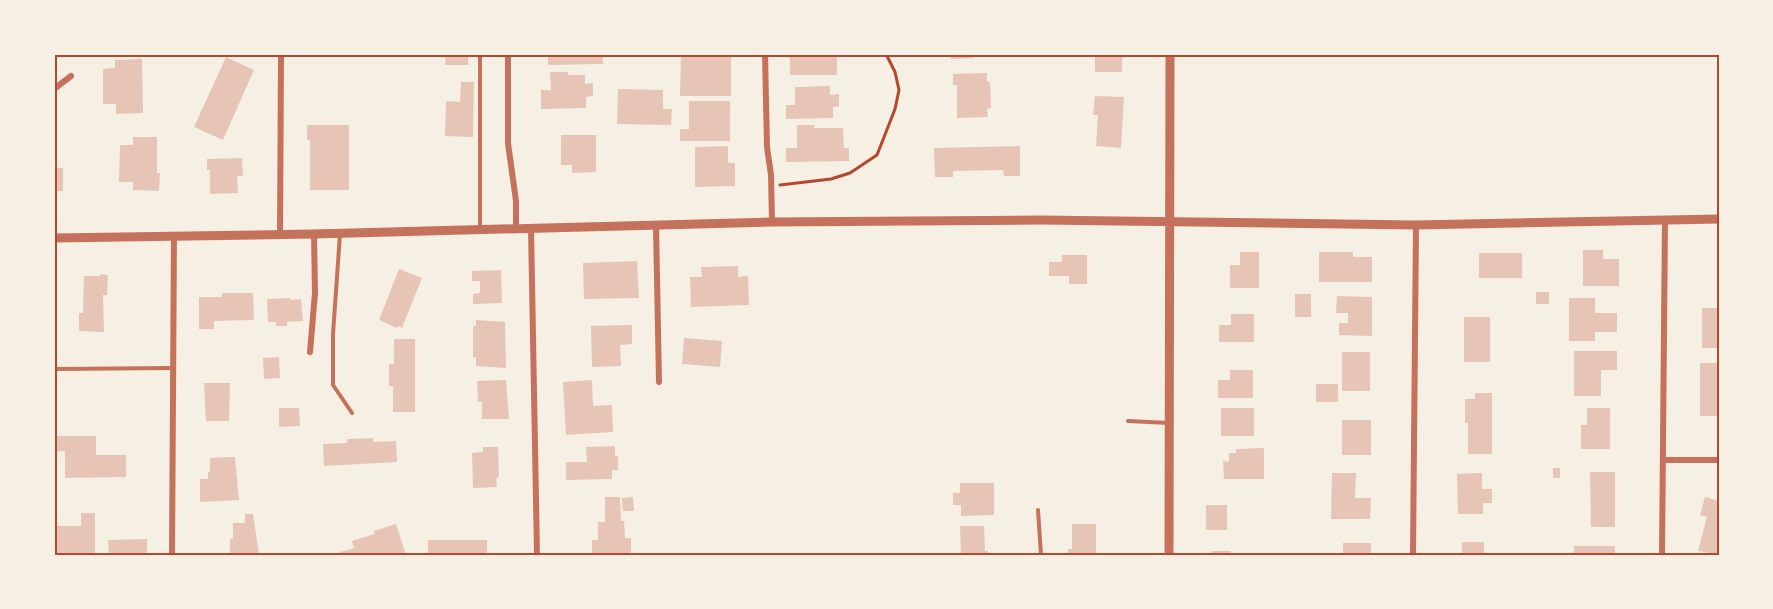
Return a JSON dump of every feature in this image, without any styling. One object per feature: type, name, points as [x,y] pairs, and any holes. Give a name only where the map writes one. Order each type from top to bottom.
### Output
[{"type":"street","points":[[279,234],[280,54]]},
{"type":"street","points":[[508,54],[508,143],[516,201],[516,228]]},
{"type":"street","points":[[765,54],[767,147],[772,222]]},
{"type":"street","points":[[1169,555],[1170,54]]},
{"type":"street","points":[[54,89],[71,76]]},
{"type":"street","points":[[1662,555],[1665,219]]},
{"type":"street","points":[[54,238],[772,222],[1171,221],[1416,225],[1719,219]]},
{"type":"street","points":[[656,225],[659,382]]},
{"type":"street","points":[[1413,555],[1416,225]]},
{"type":"street","points":[[531,227],[537,555]]},
{"type":"street","points":[[310,352],[315,293],[314,234]]},
{"type":"street","points":[[172,555],[174,236]]},
{"type":"street","points":[[1664,460],[1719,460]]},
{"type":"lane","points":[[480,54],[480,229]]},
{"type":"lane","points":[[340,233],[333,334],[333,385],[352,413]]},
{"type":"lane","points":[[54,369],[173,368]]},
{"type":"lane","points":[[1128,422],[1170,423]]},
{"type":"lane","points":[[1038,510],[1041,555]]},
{"type":"path","points":[[771,185],[831,179],[850,173],[877,155],[895,109],[899,90],[895,72],[886,54]]},
{"type":"building","points":[[446,54],[468,54],[468,65],[445,65]]},
{"type":"building","points":[[548,54],[602,54],[603,64],[548,65]]},
{"type":"building","points":[[794,54],[837,54],[837,75],[790,75],[790,56]]},
{"type":"building","points":[[951,54],[974,54],[974,58],[951,59]]},
{"type":"building","points":[[1095,54],[1122,54],[1122,72],[1095,72]]},
{"type":"building","points":[[226,57],[254,70],[223,140],[194,127]]},
{"type":"building","points":[[681,57],[731,57],[731,96],[680,96]]},
{"type":"building","points":[[142,59],[143,113],[116,114],[116,104],[103,104],[103,69],[115,68],[115,60]]},
{"type":"building","points":[[550,72],[585,75],[585,84],[593,83],[593,96],[586,97],[586,108],[541,109],[541,90],[551,90]]},
{"type":"building","points":[[987,73],[987,82],[990,82],[991,108],[987,109],[988,117],[957,118],[957,85],[953,85],[953,74]]},
{"type":"building","points":[[461,82],[474,82],[473,137],[445,136],[446,101],[460,102]]},
{"type":"building","points":[[830,86],[830,95],[839,94],[839,106],[833,107],[833,118],[786,119],[786,105],[795,105],[795,87]]},
{"type":"building","points":[[618,89],[663,90],[663,109],[672,109],[671,125],[617,124]]},
{"type":"building","points":[[1095,96],[1124,97],[1121,148],[1096,146],[1098,115],[1093,115]]},
{"type":"building","points":[[689,101],[730,101],[730,141],[680,141],[680,129],[689,129]]},
{"type":"building","points":[[307,125],[349,125],[349,190],[310,190],[310,140],[307,140]]},
{"type":"building","points":[[797,125],[814,125],[814,128],[843,128],[844,148],[849,148],[849,161],[786,162],[786,148],[797,148]]},
{"type":"building","points":[[561,135],[596,135],[596,172],[572,173],[572,165],[561,165]]},
{"type":"building","points":[[133,137],[157,137],[159,191],[133,190],[133,182],[119,182],[120,145],[133,145]]},
{"type":"building","points":[[728,146],[728,163],[735,163],[735,186],[695,187],[695,147]]},
{"type":"building","points":[[1020,146],[1020,176],[1004,176],[1003,170],[953,171],[953,177],[935,177],[934,148]]},
{"type":"building","points":[[242,158],[243,176],[237,176],[238,193],[210,194],[210,170],[207,170],[207,159]]},
{"type":"building","points":[[54,168],[63,168],[63,191],[54,191]]},
{"type":"building","points":[[1583,250],[1603,250],[1603,259],[1619,259],[1619,286],[1583,286]]},
{"type":"building","points":[[1240,252],[1259,252],[1259,288],[1230,288],[1230,265],[1240,265]]},
{"type":"building","points":[[1319,252],[1353,252],[1353,257],[1372,257],[1372,282],[1319,282]]},
{"type":"building","points":[[1479,253],[1522,253],[1522,278],[1479,278]]},
{"type":"building","points":[[1062,255],[1087,255],[1087,284],[1069,284],[1069,276],[1049,276],[1049,262],[1062,262]]},
{"type":"building","points":[[637,261],[639,298],[584,299],[583,263]]},
{"type":"building","points":[[738,266],[738,277],[748,276],[749,305],[691,307],[690,277],[702,277],[701,267]]},
{"type":"building","points":[[399,269],[422,278],[402,328],[379,320]]},
{"type":"building","points":[[501,270],[502,303],[473,304],[473,294],[480,293],[480,281],[472,281],[472,271]]},
{"type":"building","points":[[100,274],[108,275],[107,295],[103,295],[104,332],[79,331],[79,313],[83,313],[84,276],[100,276]]},
{"type":"building","points":[[1536,292],[1549,292],[1549,304],[1536,304]]},
{"type":"building","points":[[222,293],[253,293],[254,320],[214,321],[214,329],[199,329],[199,297],[222,297]]},
{"type":"building","points":[[1295,294],[1311,294],[1311,317],[1295,317]]},
{"type":"building","points":[[1337,296],[1372,297],[1372,336],[1339,335],[1339,323],[1348,323],[1348,313],[1336,313]]},
{"type":"building","points":[[290,298],[290,300],[301,299],[303,321],[287,322],[287,326],[276,326],[276,322],[268,322],[267,299]]},
{"type":"building","points":[[1569,298],[1595,298],[1595,313],[1617,313],[1617,332],[1595,332],[1595,341],[1569,341]]},
{"type":"building","points":[[1702,308],[1719,308],[1719,348],[1702,348]]},
{"type":"building","points":[[1231,314],[1254,314],[1254,342],[1219,342],[1219,325],[1231,325]]},
{"type":"building","points":[[1464,317],[1490,317],[1490,362],[1464,362]]},
{"type":"building","points":[[476,320],[505,322],[506,368],[476,366],[476,357],[473,357],[473,326],[476,326]]},
{"type":"building","points":[[632,325],[632,344],[620,345],[621,366],[592,367],[591,326]]},
{"type":"building","points":[[684,338],[722,341],[720,367],[682,364]]},
{"type":"building","points":[[394,339],[415,339],[415,412],[393,412],[393,386],[389,386],[389,364],[394,364]]},
{"type":"building","points":[[1574,351],[1617,351],[1617,370],[1601,370],[1601,396],[1574,396]]},
{"type":"building","points":[[1342,352],[1370,352],[1370,391],[1342,391]]},
{"type":"building","points":[[279,357],[280,378],[264,379],[263,358]]},
{"type":"building","points":[[1700,363],[1719,363],[1719,416],[1700,416]]},
{"type":"building","points":[[1230,370],[1253,370],[1253,398],[1218,398],[1218,380],[1230,380]]},
{"type":"building","points":[[506,380],[509,419],[482,419],[482,402],[478,402],[477,381]]},
{"type":"building","points":[[592,380],[593,406],[612,405],[613,432],[566,435],[563,382]]},
{"type":"building","points":[[204,383],[230,383],[229,421],[206,421]]},
{"type":"building","points":[[1316,384],[1338,384],[1338,402],[1316,402]]},
{"type":"building","points":[[1475,393],[1492,393],[1492,454],[1468,454],[1465,399],[1475,399]]},
{"type":"building","points":[[279,408],[299,408],[300,426],[279,427]]},
{"type":"building","points":[[1221,408],[1254,408],[1254,436],[1221,436]]},
{"type":"building","points":[[1587,408],[1610,408],[1610,449],[1581,449],[1581,425],[1587,425]]},
{"type":"building","points":[[1342,420],[1371,420],[1371,455],[1342,455]]},
{"type":"building","points":[[54,436],[96,436],[96,455],[126,455],[126,477],[65,478],[65,451],[55,451]]},
{"type":"building","points":[[373,438],[373,442],[396,441],[397,462],[324,466],[323,444],[347,443],[347,439]]},
{"type":"building","points":[[615,446],[618,470],[612,470],[612,479],[566,480],[566,462],[587,462],[586,447]]},
{"type":"building","points":[[483,447],[498,447],[497,487],[473,488],[472,453],[483,452]]},
{"type":"building","points":[[1264,448],[1264,479],[1224,479],[1223,461],[1229,462],[1229,453],[1236,453],[1236,449]]},
{"type":"building","points":[[235,457],[239,500],[200,502],[200,479],[208,479],[210,458]]},
{"type":"building","points":[[1553,468],[1560,468],[1560,478],[1553,478]]},
{"type":"building","points":[[1590,472],[1615,472],[1615,527],[1591,527]]},
{"type":"building","points":[[1332,473],[1356,473],[1355,498],[1371,498],[1370,519],[1331,519]]},
{"type":"building","points":[[1482,473],[1482,489],[1492,489],[1492,503],[1483,503],[1483,514],[1458,514],[1457,474]]},
{"type":"building","points":[[960,483],[994,483],[994,515],[961,516],[961,505],[953,505],[953,493],[960,493]]},
{"type":"building","points":[[605,497],[620,497],[621,521],[624,521],[625,538],[631,538],[631,555],[592,555],[592,540],[598,540],[598,522],[605,522]]},
{"type":"building","points":[[633,497],[634,511],[623,511],[622,498]]},
{"type":"building","points":[[1705,497],[1719,501],[1719,555],[1698,551],[1707,517],[1700,515]]},
{"type":"building","points":[[1206,505],[1227,505],[1227,530],[1206,530]]},
{"type":"building","points":[[81,513],[95,513],[95,555],[54,555],[54,526],[81,526]]},
{"type":"building","points":[[245,514],[253,514],[259,555],[230,555],[233,523],[245,523]]},
{"type":"building","points":[[396,524],[406,555],[331,555],[354,548],[352,541]]},
{"type":"building","points":[[1072,524],[1096,524],[1096,555],[1068,555],[1068,549],[1072,549]]},
{"type":"building","points":[[960,526],[984,526],[985,551],[988,551],[988,555],[961,555]]},
{"type":"building","points":[[147,539],[147,555],[109,555],[108,540]]},
{"type":"building","points":[[428,540],[487,540],[487,555],[428,555]]},
{"type":"building","points":[[1462,542],[1484,542],[1484,555],[1462,555]]},
{"type":"building","points":[[1343,543],[1371,543],[1371,555],[1343,555]]},
{"type":"building","points":[[1574,546],[1615,546],[1615,555],[1574,555]]},
{"type":"building","points":[[1212,551],[1231,551],[1231,555],[1212,555]]}]
